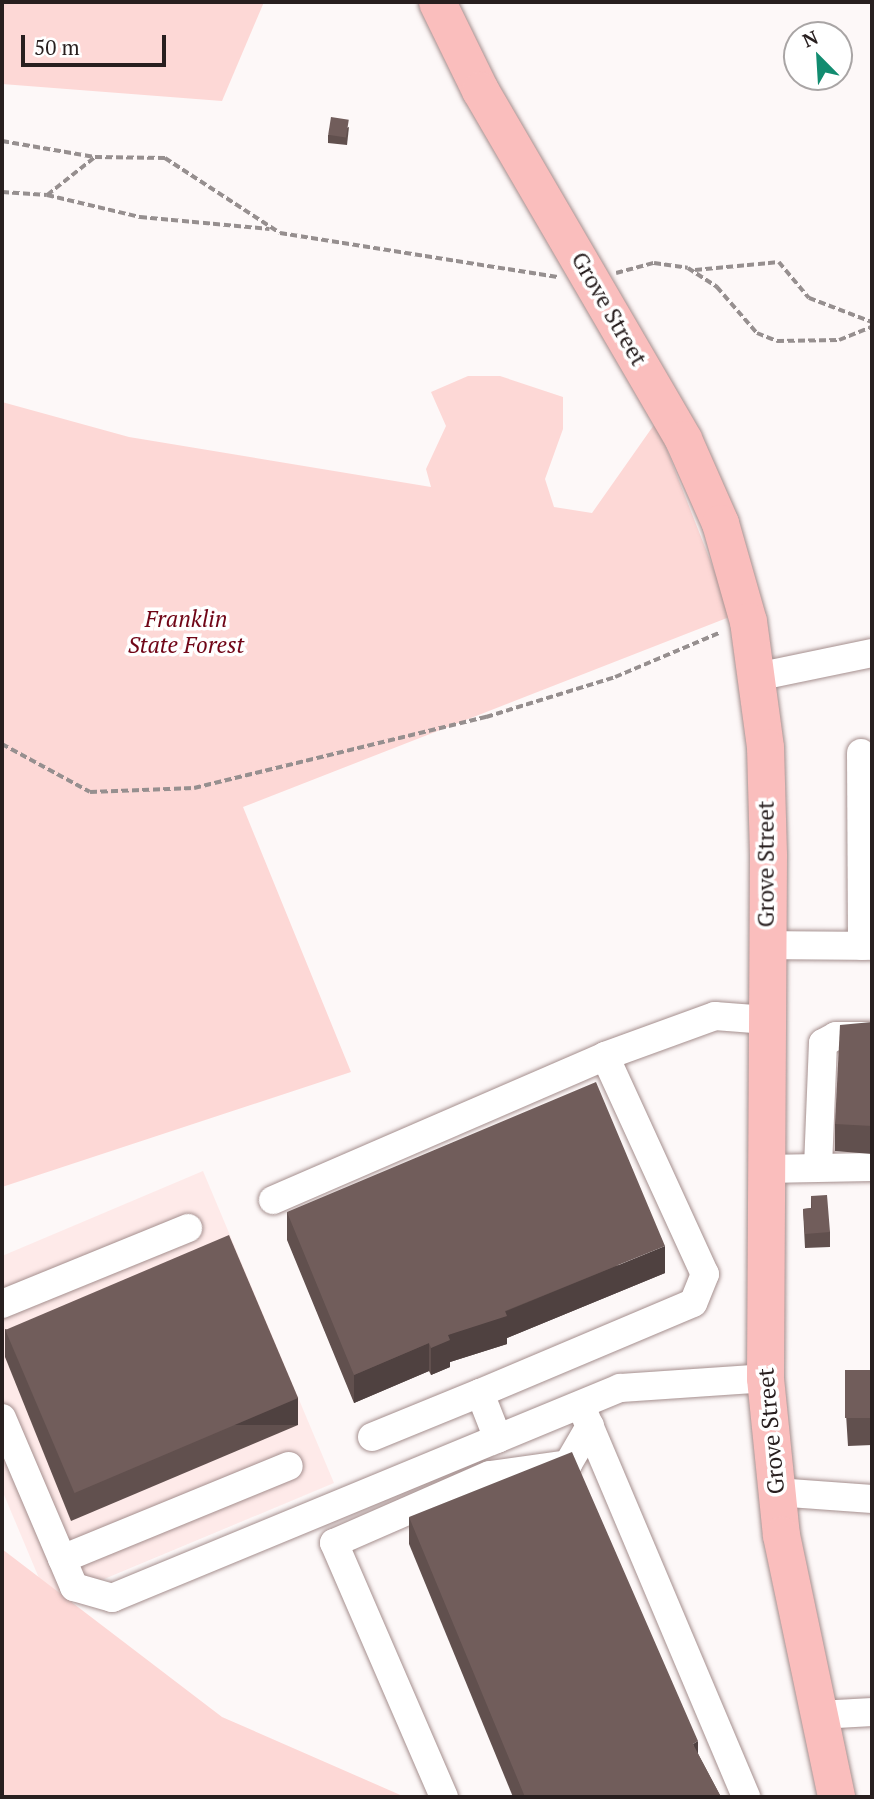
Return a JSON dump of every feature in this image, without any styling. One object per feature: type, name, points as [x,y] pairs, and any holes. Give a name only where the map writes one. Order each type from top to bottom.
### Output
[{"type":"main road","name":"Grove Street","points":[[437,2],[480,90],[593,280],[699,473],[748,621],[765,747],[765,1378],[776,1492],[836,1797]]},
{"type":"street","points":[[756,677],[872,653]]},
{"type":"street","points":[[767,945],[867,946],[861,753]]},
{"type":"street","points":[[273,1200],[605,1056],[715,1016],[767,1020]]},
{"type":"street","points":[[818,1167],[823,1043],[836,1036],[872,1036]]},
{"type":"street","points":[[372,1437],[693,1303],[705,1273],[605,1056]]},
{"type":"street","points":[[765,1169],[872,1167]]},
{"type":"street","points":[[2,1304],[188,1228]]},
{"type":"street","points":[[2,1418],[74,1587],[112,1598],[498,1438],[585,1415],[620,1388],[765,1378]]},
{"type":"street","points":[[480,1393],[498,1438]]},
{"type":"street","points":[[444,1797],[334,1543],[490,1475],[568,1464],[585,1415]]},
{"type":"street","points":[[585,1415],[746,1797]]},
{"type":"street","points":[[62,1559],[289,1466]]},
{"type":"street","points":[[776,1492],[872,1499]]},
{"type":"street","points":[[820,1715],[872,1712]]},
{"type":"path","points":[[2,141],[95,157],[165,158],[272,229]]},
{"type":"path","points":[[47,195],[95,157]]},
{"type":"path","points":[[2,192],[47,195],[140,217],[272,229],[593,280],[654,263],[693,270],[779,262],[809,298],[872,325]]},
{"type":"path","points":[[693,270],[717,287],[749,327],[777,341],[839,340],[872,325]]},
{"type":"path","points":[[2,744],[89,792],[220,783],[577,689],[748,621]]},
{"type":"shaded area","points":[[203,1171],[334,1483],[49,1602],[2,1490],[2,1256]]},
{"type":"green space","points":[[2,2],[264,2],[222,101],[2,84]]},
{"type":"green space","name":"Franklin State Forest","points":[[468,376],[500,376],[563,397],[563,429],[545,479],[554,507],[592,513],[656,422],[732,616],[243,807],[351,1072],[2,1187],[2,402],[129,437],[431,487],[426,469],[446,426],[431,392]]},
{"type":"green space","points":[[2,1549],[222,1717],[405,1797],[2,1797]]},
{"type":"building","points":[[331,117],[349,120],[346,138],[328,135]]},
{"type":"building","points":[[872,1022],[872,1126],[835,1124],[840,1025]]},
{"type":"building","points":[[596,1082],[665,1246],[505,1311],[507,1316],[448,1335],[450,1340],[431,1348],[429,1343],[354,1375],[287,1212]]},
{"type":"building","points":[[827,1195],[830,1232],[805,1234],[803,1209],[812,1208],[811,1196]]},
{"type":"building","points":[[229,1235],[298,1398],[74,1493],[5,1330]]},
{"type":"building","points":[[845,1370],[872,1370],[872,1418],[845,1418]]},
{"type":"building","points":[[572,1452],[698,1741],[693,1744],[721,1797],[525,1797],[409,1517]]}]
